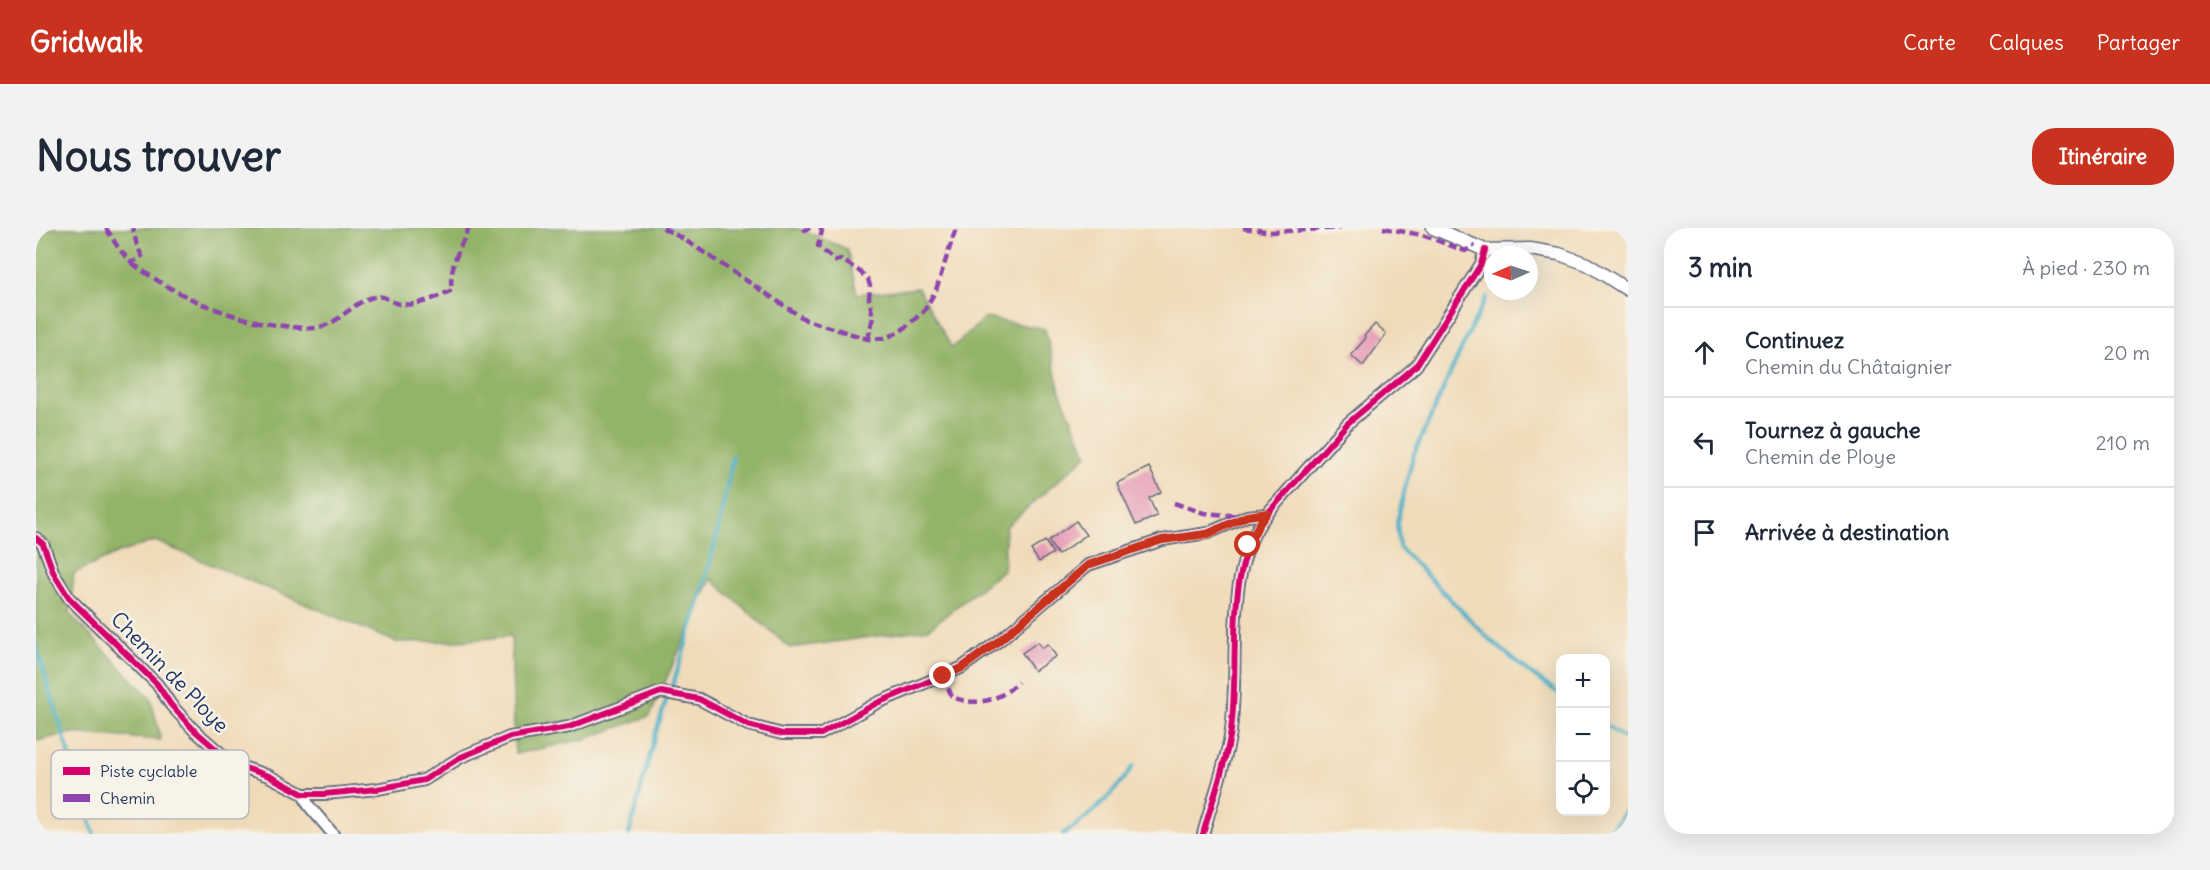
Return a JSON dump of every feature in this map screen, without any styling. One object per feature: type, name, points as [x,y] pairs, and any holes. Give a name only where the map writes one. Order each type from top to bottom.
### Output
[{"type":"street","points":[[1433,228],[1484,250]]},
{"type":"street","points":[[1538,250],[1559,254],[1587,264],[1628,290]]},
{"type":"street","points":[[1203,834],[1230,736],[1240,575],[1248,545],[1267,513],[1348,423],[1416,366],[1481,264],[1484,254]]},
{"type":"street","name":"Chemin de Ploye","points":[[249,769],[269,776],[303,794],[377,789],[424,780],[460,757],[510,737],[569,727],[661,692],[699,699],[748,724],[782,734],[821,734],[877,703],[962,668],[1000,640],[1088,565],[1162,540],[1208,534],[1247,516],[1267,513]]},
{"type":"street","name":"Chemin de Ploye","points":[[36,538],[43,544],[54,574],[69,598],[158,684],[171,705],[217,750]]},
{"type":"street","points":[[303,794],[309,806],[333,834]]},
{"type":"green space","points":[[36,228],[797,228],[847,249],[857,294],[918,288],[952,348],[985,318],[1045,329],[1060,392],[1087,455],[1006,527],[1003,570],[928,629],[790,648],[711,579],[650,716],[585,739],[515,754],[511,636],[460,641],[396,642],[155,541],[118,553],[74,573],[70,614],[151,699],[161,740],[71,733],[36,741],[36,293],[38,292],[36,290]]},
{"type":"building","points":[[1375,324],[1386,334],[1363,366],[1351,355]]},
{"type":"building","points":[[1149,467],[1161,492],[1149,498],[1157,516],[1136,525],[1117,483]]},
{"type":"building","points":[[1076,521],[1086,535],[1058,555],[1048,541]]},
{"type":"building","points":[[1045,541],[1053,553],[1039,562],[1031,550]]},
{"type":"building","points":[[1038,642],[1042,648],[1048,644],[1056,656],[1034,671],[1022,653]]},
{"type":"waterway","points":[[1485,300],[1413,456],[1397,522],[1399,547],[1489,639],[1556,691]]},
{"type":"waterway","points":[[672,687],[701,597],[733,456]]},
{"type":"waterway","points":[[36,646],[68,750]]},
{"type":"waterway","points":[[629,834],[667,698]]},
{"type":"waterway","points":[[1610,728],[1628,741]]},
{"type":"waterway","points":[[1063,834],[1101,804],[1133,766]]},
{"type":"waterway","points":[[1607,834],[1628,807]]},
{"type":"waterway","points":[[89,819],[94,834]]},
{"type":"marked path","points":[[106,228],[119,249],[132,263],[142,256],[133,228]]},
{"type":"marked path","points":[[132,263],[168,287],[207,306],[270,324],[314,328],[330,323],[370,298],[384,297],[406,305],[420,303],[452,290],[453,266],[469,228]]},
{"type":"marked path","points":[[663,228],[682,238],[806,320],[868,339],[886,338],[901,331],[924,311],[936,290],[956,228]]},
{"type":"marked path","points":[[804,228],[805,230],[810,228]]},
{"type":"marked path","points":[[820,228],[822,231],[818,246],[835,261],[841,259],[868,279],[873,317],[868,339]]},
{"type":"marked path","points":[[1243,228],[1272,232],[1341,228]]},
{"type":"marked path","points":[[1383,228],[1422,235],[1465,251],[1475,245]]},
{"type":"marked path","points":[[1174,503],[1204,513],[1241,516]]},
{"type":"marked path","points":[[943,676],[952,697],[970,702],[995,698],[1018,682]]},
{"type":"cycle path","points":[[1203,834],[1230,737],[1238,592],[1243,564],[1252,538],[1267,514],[1348,423],[1416,366],[1481,264],[1484,254]]},
{"type":"cycle path","points":[[249,769],[269,776],[303,794],[377,789],[424,780],[461,757],[510,737],[569,727],[661,692],[699,699],[748,725],[782,734],[821,734],[877,703],[961,668],[1000,640],[1088,565],[1162,540],[1208,533],[1247,516],[1267,514]]},
{"type":"cycle path","points":[[36,538],[43,544],[54,574],[69,598],[157,684],[171,705],[217,750]]},
{"type":"route","points":[[943,676],[962,668],[1000,640],[1088,565],[1162,540],[1208,534],[1247,516],[1267,513],[1248,545]]}]
